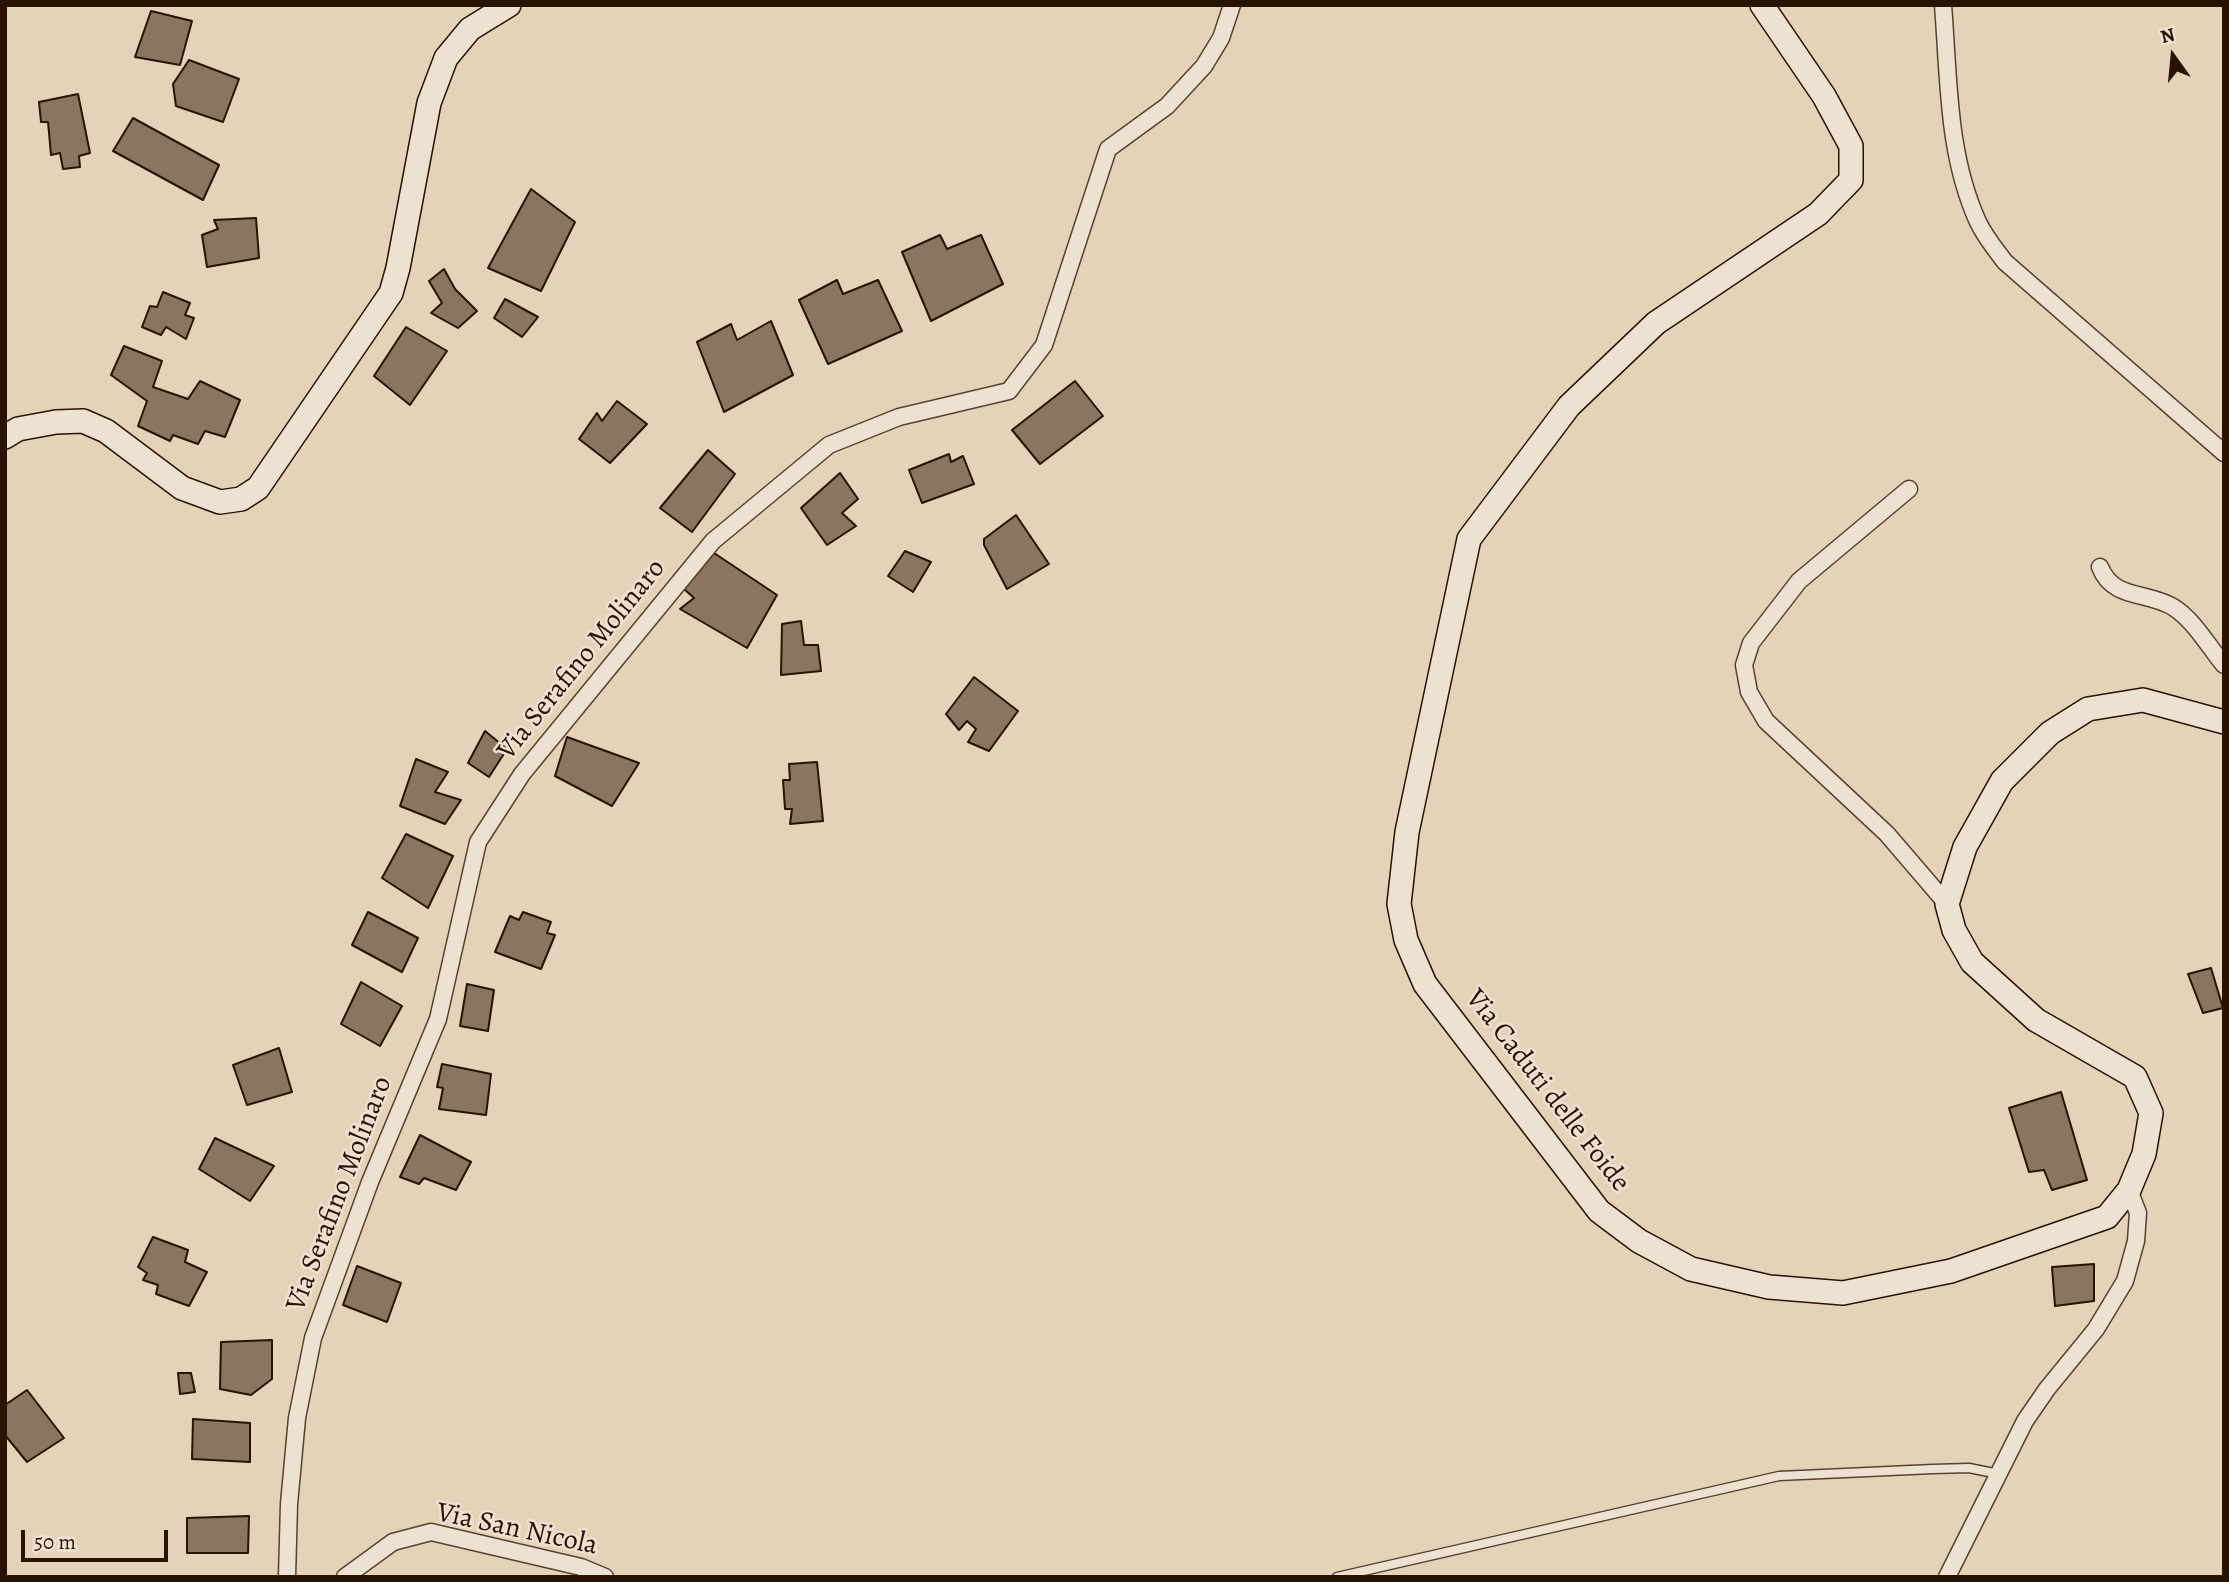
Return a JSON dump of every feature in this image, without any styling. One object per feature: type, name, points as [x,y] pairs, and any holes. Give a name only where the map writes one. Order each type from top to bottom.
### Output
[{"type":"street","points":[[5,437],[18,429],[31,426],[83,421],[106,431],[183,488],[220,502],[241,499],[258,488],[391,293],[429,103],[446,58],[470,29],[509,5]]},
{"type":"street","name":"Via Serafino Molinaro","points":[[287,1577],[289,1504],[297,1418],[313,1338],[369,1182],[438,1019],[478,842],[522,774],[713,541],[829,445],[899,416],[1009,391],[1044,345],[1108,149],[1167,106],[1204,66],[1221,38],[1232,5]]},
{"type":"street","name":"Via Caduti delle Foide","points":[[1762,5],[1824,96],[1851,146],[1851,180],[1818,214],[1656,323],[1569,407],[1469,539],[1407,832],[1399,904],[1406,940],[1425,985],[1599,1211],[1639,1241],[1691,1269],[1769,1287],[1843,1293],[1951,1271],[2108,1217],[2129,1190],[2144,1154],[2151,1113],[2135,1077],[2036,1020],[1972,962],[1954,930],[1947,904]]},
{"type":"street","points":[[1943,5],[1952,134],[1962,184],[1979,225],[2006,262],[2224,453]]},
{"type":"street","points":[[1909,489],[1799,581],[1751,643],[1744,665],[1749,692],[1766,721],[1887,834],[1947,904]]},
{"type":"street","points":[[2100,567],[2104,579],[2119,590],[2172,606],[2184,615],[2224,665]]},
{"type":"street","points":[[1947,904],[1965,847],[2002,781],[2050,733],[2088,709],[2143,700],[2224,722]]},
{"type":"street","points":[[1947,1577],[2025,1421],[2047,1389],[2096,1329],[2125,1281],[2136,1241],[2138,1213],[2129,1190]]},
{"type":"street","name":"Via San Nicola","points":[[345,1577],[393,1542],[431,1532],[581,1567],[605,1577]]},
{"type":"lane","points":[[1337,1577],[1779,1476],[1945,1468],[1969,1468],[1999,1474]]},
{"type":"building","points":[[151,11],[192,21],[180,65],[135,57]]},
{"type":"building","points":[[189,60],[239,79],[223,122],[176,106],[173,84]]},
{"type":"building","points":[[78,94],[90,153],[79,156],[80,167],[63,169],[60,153],[51,155],[48,122],[41,122],[39,102]]},
{"type":"building","points":[[133,118],[219,165],[203,200],[113,151]]},
{"type":"building","points":[[531,189],[575,222],[541,291],[488,268]]},
{"type":"building","points":[[256,218],[259,258],[207,267],[202,235],[218,229],[214,220]]},
{"type":"building","points":[[940,235],[947,249],[981,235],[1003,284],[931,321],[902,252]]},
{"type":"building","points":[[444,269],[455,289],[477,311],[458,328],[431,313],[442,303],[429,281]]},
{"type":"building","points":[[837,280],[843,294],[878,280],[902,331],[828,364],[799,300]]},
{"type":"building","points":[[163,292],[190,303],[185,315],[194,318],[186,339],[166,327],[161,335],[142,327],[150,306],[157,307]]},
{"type":"building","points":[[505,299],[538,317],[522,337],[494,318]]},
{"type":"building","points":[[771,321],[793,375],[724,412],[697,342],[731,324],[737,340]]},
{"type":"building","points":[[406,327],[447,351],[410,405],[374,376]]},
{"type":"building","points":[[124,346],[162,361],[153,387],[188,399],[200,381],[240,400],[225,437],[205,431],[198,444],[173,435],[170,441],[138,426],[147,401],[111,375]]},
{"type":"building","points":[[1075,381],[1103,416],[1040,464],[1012,430]]},
{"type":"building","points":[[617,401],[647,424],[610,463],[579,439],[597,413],[602,421]]},
{"type":"building","points":[[708,450],[735,474],[692,532],[660,508]]},
{"type":"building","points":[[949,454],[951,462],[963,456],[974,484],[922,503],[909,470]]},
{"type":"building","points":[[840,473],[858,499],[842,513],[856,526],[827,545],[801,508]]},
{"type":"building","points":[[1016,515],[1049,564],[1007,589],[984,545],[984,539]]},
{"type":"building","points":[[905,551],[931,562],[913,592],[888,576]]},
{"type":"building","points":[[714,553],[777,595],[747,648],[680,609],[694,598],[684,589]]},
{"type":"building","points":[[801,621],[804,645],[818,645],[821,671],[781,675],[782,624]]},
{"type":"building","points":[[974,677],[1018,711],[989,751],[968,742],[976,729],[967,721],[959,730],[946,714]]},
{"type":"building","points":[[485,731],[507,749],[489,777],[468,763]]},
{"type":"building","points":[[567,737],[639,763],[612,806],[555,776]]},
{"type":"building","points":[[416,759],[448,772],[435,792],[461,800],[445,824],[400,806]]},
{"type":"building","points":[[817,762],[823,821],[790,824],[792,809],[785,809],[783,780],[790,780],[789,764]]},
{"type":"building","points":[[406,834],[453,856],[428,908],[382,878]]},
{"type":"building","points":[[368,912],[418,938],[402,972],[352,945]]},
{"type":"building","points":[[523,912],[551,922],[547,933],[555,935],[541,969],[495,952],[510,916],[519,920]]},
{"type":"building","points":[[2211,968],[2223,1008],[2203,1013],[2188,974]]},
{"type":"building","points":[[361,982],[402,1006],[380,1046],[341,1024]]},
{"type":"building","points":[[467,984],[494,990],[488,1031],[460,1026]]},
{"type":"building","points":[[279,1048],[292,1092],[247,1105],[233,1065]]},
{"type":"building","points":[[442,1064],[491,1074],[486,1115],[439,1109],[443,1088],[437,1087]]},
{"type":"building","points":[[2061,1092],[2087,1180],[2052,1190],[2044,1170],[2029,1172],[2009,1108]]},
{"type":"building","points":[[420,1135],[471,1162],[456,1190],[424,1178],[419,1184],[400,1177]]},
{"type":"building","points":[[215,1138],[274,1166],[250,1201],[199,1169]]},
{"type":"building","points":[[153,1237],[188,1250],[185,1262],[207,1272],[189,1306],[156,1294],[158,1285],[143,1280],[147,1273],[138,1267]]},
{"type":"building","points":[[2094,1264],[2094,1301],[2055,1306],[2052,1267]]},
{"type":"building","points":[[357,1266],[401,1283],[387,1322],[343,1305]]},
{"type":"building","points":[[272,1340],[272,1379],[251,1395],[220,1389],[221,1342]]},
{"type":"building","points":[[178,1373],[191,1373],[195,1392],[180,1394]]},
{"type":"building","points":[[27,1390],[64,1438],[27,1462],[5,1435],[5,1405]]},
{"type":"building","points":[[193,1419],[250,1423],[250,1462],[192,1459]]},
{"type":"building","points":[[249,1516],[248,1553],[187,1553],[187,1518]]}]
